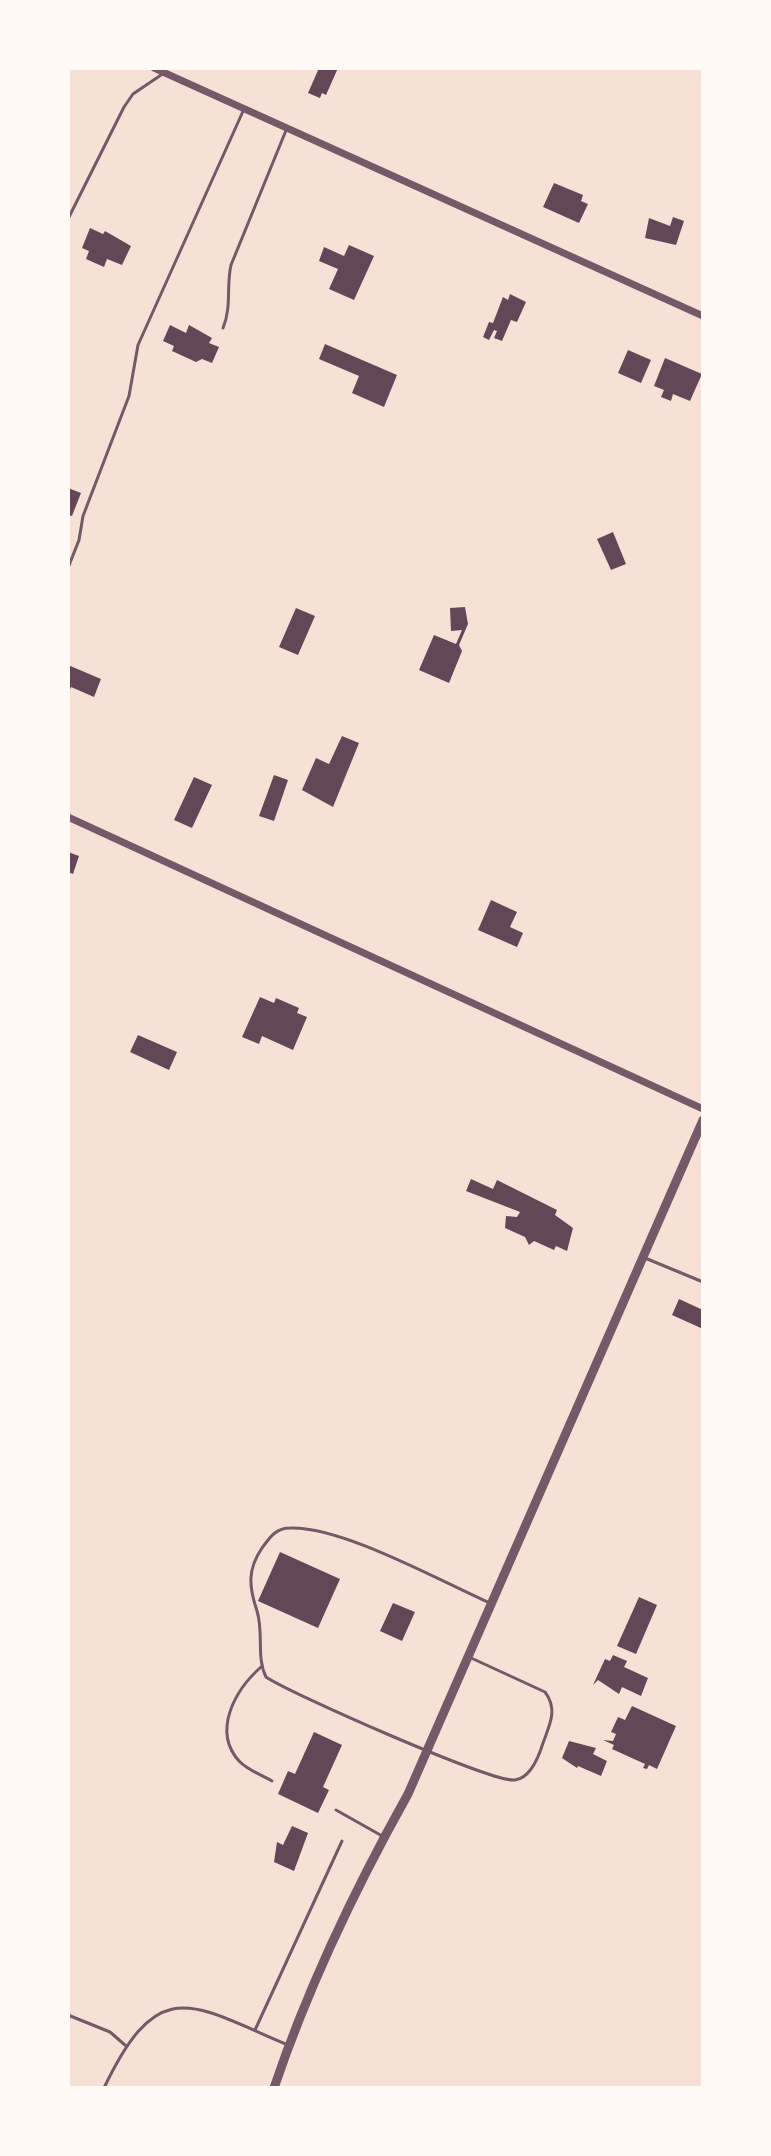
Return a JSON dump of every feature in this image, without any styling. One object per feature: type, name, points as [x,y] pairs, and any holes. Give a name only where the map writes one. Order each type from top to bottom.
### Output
[{"type":"street","points":[[154,68],[703,316]]},
{"type":"street","points":[[68,817],[703,1109]]},
{"type":"street","points":[[274,2088],[288,2045],[427,1750],[703,1120]]},
{"type":"lane","points":[[68,219],[124,107],[133,94],[164,73]]},
{"type":"lane","points":[[68,568],[79,540],[83,516],[129,396],[138,345],[244,109]]},
{"type":"lane","points":[[223,328],[229,314],[231,265],[287,128]]},
{"type":"lane","points":[[642,1256],[703,1282]]},
{"type":"lane","points":[[467,1656],[545,1692],[554,1711],[541,1749],[531,1768],[521,1778],[512,1781],[427,1750],[274,1682],[261,1667],[261,1632],[249,1588],[257,1556],[273,1533],[290,1528],[342,1538],[490,1603]]},
{"type":"lane","points":[[261,1667],[248,1679],[232,1706],[226,1727],[227,1744],[241,1764],[272,1781]]},
{"type":"lane","points":[[336,1810],[384,1837]]},
{"type":"lane","points":[[255,2030],[332,1856],[342,1841]]},
{"type":"lane","points":[[104,2088],[125,2045],[148,2021],[168,2010],[187,2006],[288,2045]]},
{"type":"lane","points":[[68,2015],[110,2032],[125,2045]]},
{"type":"building","points":[[319,68],[338,68],[326,95],[322,93],[320,98],[308,93]]},
{"type":"building","points":[[554,183],[583,195],[581,201],[588,204],[579,223],[543,207]]},
{"type":"building","points":[[673,217],[684,221],[676,245],[645,238],[649,218],[670,226]]},
{"type":"building","points":[[90,228],[103,234],[105,231],[131,246],[122,265],[107,259],[104,267],[86,259],[89,251],[82,248]]},
{"type":"building","points":[[349,245],[374,256],[354,300],[329,289],[338,269],[319,261],[324,247],[344,256]]},
{"type":"building","points":[[510,294],[526,302],[517,322],[511,320],[502,341],[494,338],[497,331],[494,330],[489,340],[483,337],[489,322],[493,323],[503,297],[508,300]]},
{"type":"building","points":[[170,325],[186,333],[189,325],[212,338],[209,343],[219,347],[212,363],[202,359],[196,362],[172,351],[174,346],[163,341]]},
{"type":"building","points":[[325,344],[397,375],[384,407],[352,393],[359,376],[319,359]]},
{"type":"building","points":[[628,350],[651,360],[641,383],[618,373]]},
{"type":"building","points":[[665,358],[702,374],[690,401],[673,394],[671,401],[661,397],[664,390],[654,386]]},
{"type":"building","points":[[68,488],[81,493],[72,516],[68,515]]},
{"type":"building","points":[[613,532],[626,564],[611,570],[597,539]]},
{"type":"building","points":[[465,607],[468,624],[459,645],[462,651],[449,683],[419,670],[434,635],[456,644],[462,630],[451,631],[450,608]]},
{"type":"building","points":[[296,608],[315,616],[298,655],[279,647]]},
{"type":"building","points":[[68,665],[101,679],[94,697],[71,687],[68,695]]},
{"type":"building","points":[[342,736],[359,743],[333,807],[302,790],[316,758],[329,764]]},
{"type":"building","points":[[274,775],[288,780],[274,821],[259,816]]},
{"type":"building","points":[[194,777],[212,785],[192,828],[174,820]]},
{"type":"building","points":[[68,852],[79,856],[73,874],[68,872]]},
{"type":"building","points":[[491,900],[517,912],[510,927],[523,933],[517,947],[478,930]]},
{"type":"building","points":[[260,997],[274,1003],[276,998],[299,1008],[297,1013],[307,1017],[293,1050],[262,1036],[259,1044],[242,1037]]},
{"type":"building","points":[[138,1035],[177,1052],[169,1070],[130,1052]]},
{"type":"building","points":[[471,1179],[493,1189],[497,1180],[557,1210],[555,1215],[573,1228],[567,1251],[556,1246],[554,1250],[534,1241],[529,1245],[525,1237],[505,1228],[506,1216],[517,1217],[520,1212],[466,1191]]},
{"type":"building","points":[[679,1299],[703,1310],[703,1329],[672,1315]]},
{"type":"building","points":[[280,1552],[340,1579],[318,1628],[258,1601]]},
{"type":"building","points":[[639,1597],[657,1605],[636,1654],[617,1646]]},
{"type":"building","points":[[393,1603],[415,1612],[402,1641],[380,1631]]},
{"type":"building","points":[[613,1655],[627,1661],[624,1667],[648,1678],[641,1696],[622,1687],[619,1694],[598,1680],[593,1685],[605,1659],[610,1661]]},
{"type":"building","points":[[632,1706],[676,1726],[657,1769],[649,1765],[647,1769],[643,1768],[645,1764],[612,1749],[614,1745],[603,1740],[613,1741],[616,1734],[611,1732],[618,1717],[625,1720]]},
{"type":"building","points":[[314,1732],[342,1745],[323,1787],[329,1790],[318,1813],[278,1794],[288,1771],[295,1774]]},
{"type":"building","points":[[569,1741],[596,1748],[593,1754],[607,1761],[601,1776],[577,1768],[562,1758]]},
{"type":"building","points":[[292,1826],[308,1833],[294,1871],[274,1862],[277,1842],[283,1845]]}]
